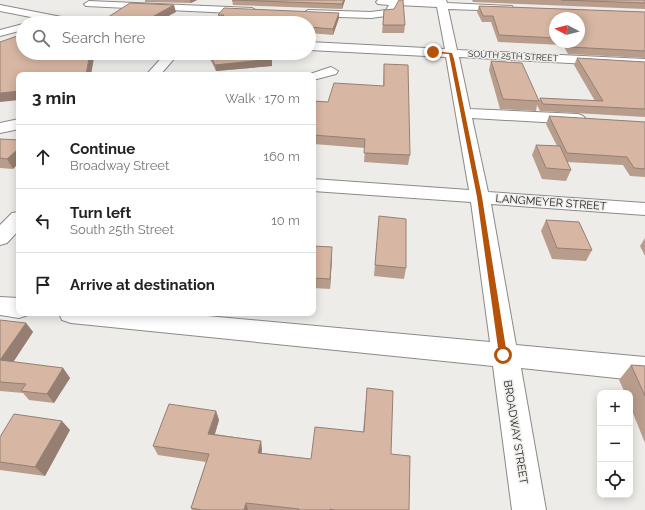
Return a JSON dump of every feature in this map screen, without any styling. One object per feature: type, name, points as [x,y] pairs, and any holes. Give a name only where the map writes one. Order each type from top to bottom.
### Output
[{"type":"street","points":[[103,0],[85,5],[260,11]]},
{"type":"street","points":[[373,2],[395,2],[440,9],[521,9]]},
{"type":"street","points":[[389,13],[395,2]]},
{"type":"street","points":[[0,8],[30,16]]},
{"type":"street","name":"BROADWAY STREET","points":[[440,9],[451,53],[480,197],[503,355],[529,510]]},
{"type":"street","points":[[55,16],[67,11]]},
{"type":"street","points":[[300,13],[371,15],[389,13],[403,15]]},
{"type":"street","points":[[0,33],[16,29]]},
{"type":"street","name":"SOUTH 25TH STREET","points":[[316,46],[645,63]]},
{"type":"street","points":[[156,72],[166,60]]},
{"type":"street","points":[[316,75],[331,71]]},
{"type":"street","points":[[462,113],[589,120]]},
{"type":"street","points":[[0,128],[16,125]]},
{"type":"street","name":"LANGMEYER STREET","points":[[316,184],[645,209]]},
{"type":"street","points":[[0,238],[16,221]]},
{"type":"street","points":[[0,306],[16,308]]},
{"type":"street","points":[[102,316],[645,369]]},
{"type":"building","points":[[232,0],[344,0],[342,4]]},
{"type":"building","points":[[399,0],[403,0],[405,25],[383,25],[384,10],[394,9]]},
{"type":"building","points":[[561,0],[645,0],[645,3]]},
{"type":"building","points":[[130,3],[174,5],[154,16],[110,16]]},
{"type":"building","points":[[479,6],[645,12],[645,51],[585,48],[585,12],[549,12],[549,38],[499,35],[493,16],[483,16]]},
{"type":"building","points":[[224,8],[339,13],[333,29],[316,28],[316,16],[218,15]]},
{"type":"building","points":[[16,36],[16,60],[89,60],[87,72],[16,72],[16,91],[0,93],[0,42]]},
{"type":"building","points":[[577,58],[645,62],[645,109],[543,104],[540,98],[603,101]]},
{"type":"building","points":[[212,60],[262,60],[215,65]]},
{"type":"building","points":[[491,61],[522,63],[539,101],[503,99]]},
{"type":"building","points":[[384,64],[408,65],[410,155],[364,153],[365,139],[316,135],[316,101],[328,102],[334,83],[384,86]]},
{"type":"building","points":[[549,116],[645,122],[645,169],[634,168],[627,157],[567,153]]},
{"type":"building","points":[[0,139],[16,140],[16,151],[7,159],[0,158]]},
{"type":"building","points":[[536,145],[560,146],[571,170],[546,168]]},
{"type":"building","points":[[379,216],[406,219],[406,268],[375,265]]},
{"type":"building","points":[[546,220],[579,222],[592,250],[557,248]]},
{"type":"building","points":[[316,246],[332,247],[330,279],[316,278]]},
{"type":"building","points":[[0,320],[26,323],[0,360]]},
{"type":"building","points":[[0,360],[63,368],[47,394],[21,391],[26,384],[0,382]]},
{"type":"building","points":[[631,365],[645,366],[645,396]]},
{"type":"building","points":[[367,388],[393,391],[391,454],[410,456],[409,510],[299,510],[246,503],[244,510],[202,510],[191,508],[209,454],[153,446],[169,404],[216,411],[208,434],[261,441],[258,453],[311,459],[315,427],[364,432]]},
{"type":"building","points":[[14,414],[62,421],[35,467],[0,462],[0,437]]},
{"type":"route","points":[[433,52],[451,53],[480,197],[503,355]]}]
